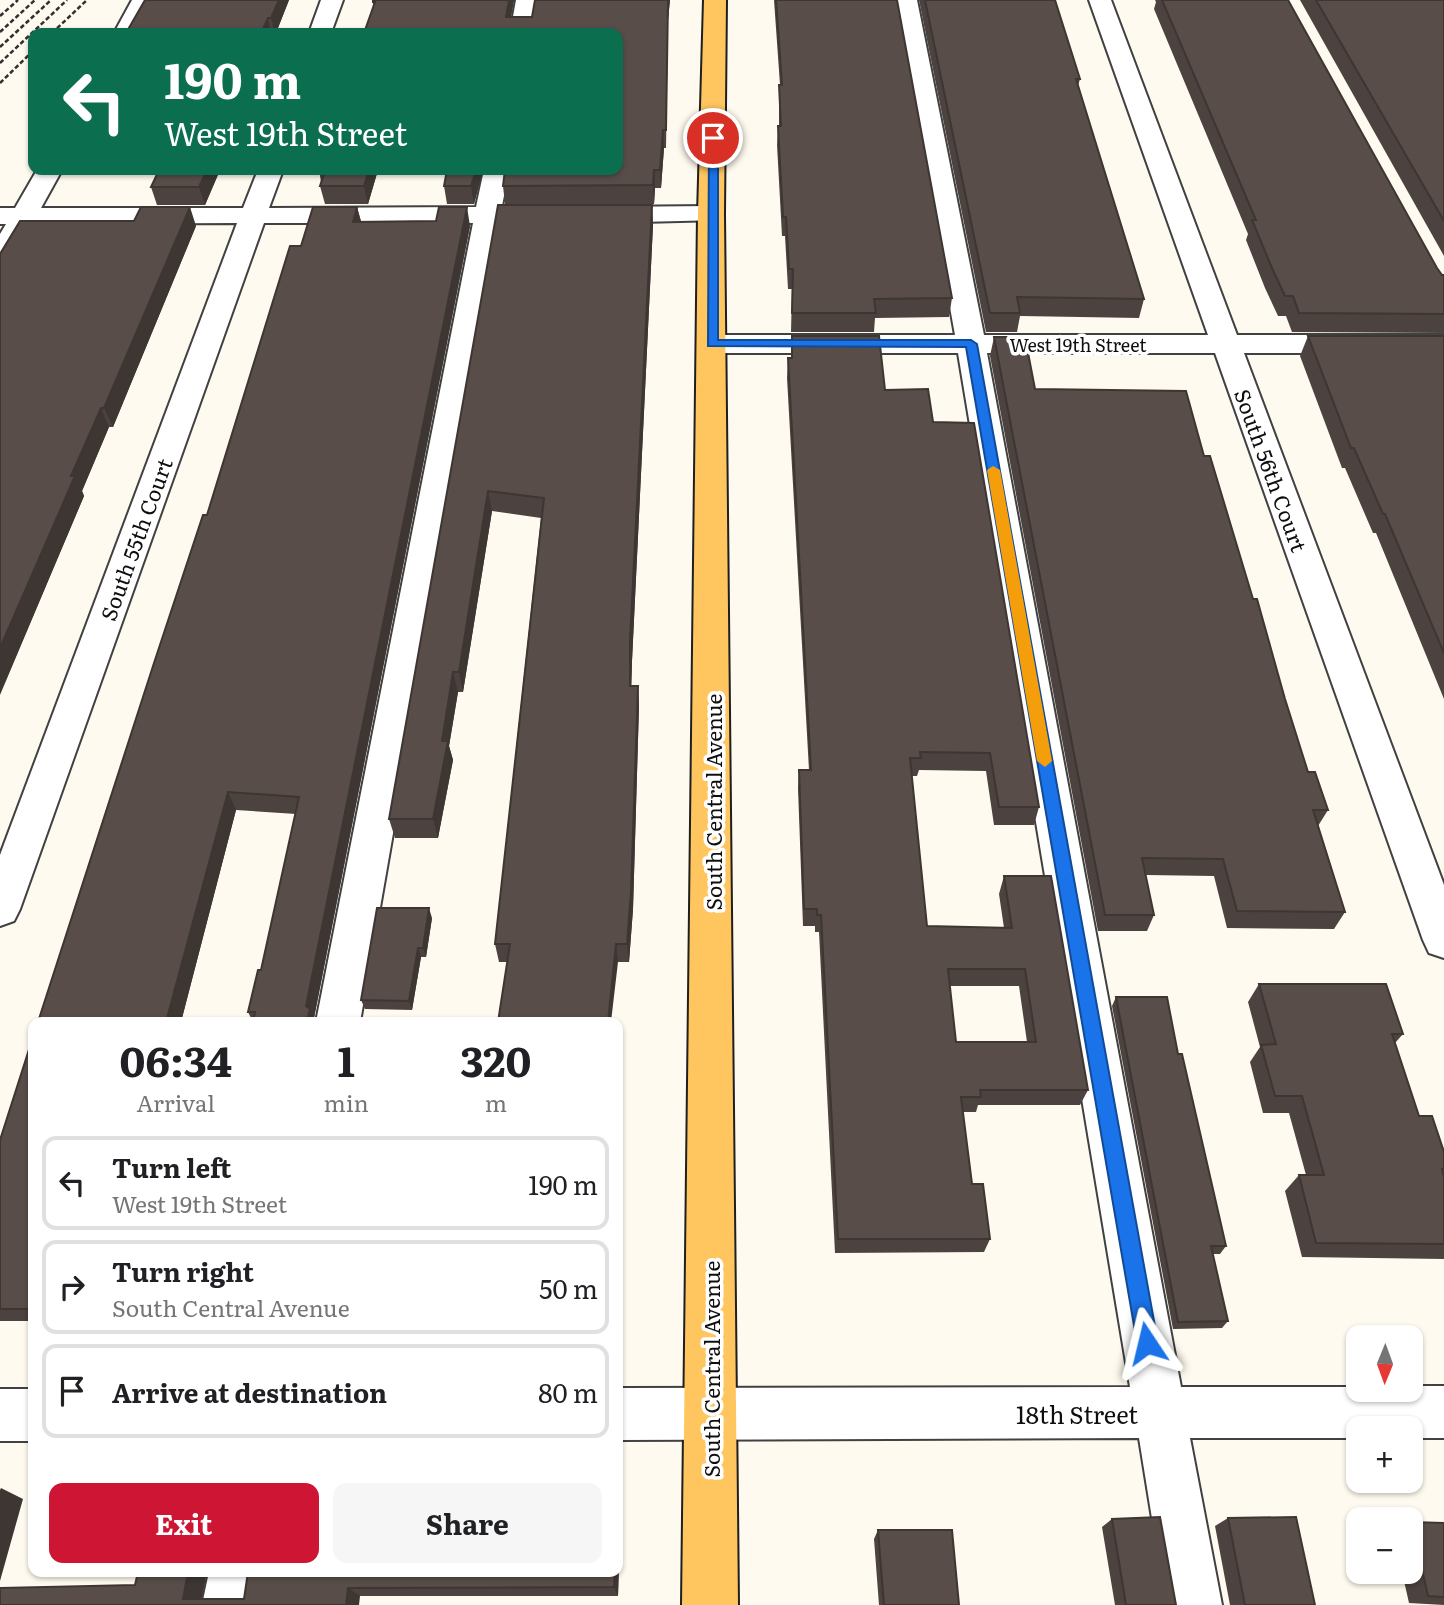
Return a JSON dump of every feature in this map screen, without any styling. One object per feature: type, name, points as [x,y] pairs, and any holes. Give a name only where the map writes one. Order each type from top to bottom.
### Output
[{"type":"main road","name":"South Central Avenue","points":[[710,1605],[711,214],[715,0]]},
{"type":"street","points":[[128,28],[143,0]]},
{"type":"street","points":[[322,28],[332,0]]},
{"type":"street","points":[[522,28],[527,0]]},
{"type":"street","points":[[906,0],[971,344],[1194,1605]]},
{"type":"street","name":"South 56th Court","points":[[1100,0],[1444,940]]},
{"type":"street","points":[[0,258],[12,216],[45,175]]},
{"type":"street","name":"South 55th Court","points":[[0,909],[268,175]]},
{"type":"street","points":[[339,1017],[501,215],[497,175]]},
{"type":"street","points":[[582,215],[711,214]]},
{"type":"street","points":[[12,216],[501,215]]},
{"type":"street","name":"West 19th Street","points":[[712,344],[1444,344]]},
{"type":"street","name":"18th Street","points":[[623,1414],[1444,1412]]},
{"type":"street","points":[[0,1415],[28,1415]]},
{"type":"street","points":[[230,1605],[235,1577]]},
{"type":"path","points":[[0,16],[18,0]]},
{"type":"path","points":[[0,32],[35,0]]},
{"type":"path","points":[[0,47],[51,0]]},
{"type":"path","points":[[37,28],[67,0]]},
{"type":"path","points":[[57,28],[87,0]]},
{"type":"path","points":[[0,63],[28,37]]},
{"type":"path","points":[[0,83],[28,56]]},
{"type":"building","points":[[145,0],[279,0],[263,28],[129,28]]},
{"type":"building","points":[[509,0],[506,17],[532,17],[535,0],[668,0],[666,130],[663,130],[660,170],[654,170],[653,185],[503,186],[504,175],[623,175],[623,28],[366,28],[373,2]]},
{"type":"building","points":[[776,0],[897,0],[952,298],[874,299],[876,313],[792,313],[793,269],[789,269],[786,217],[783,217],[778,126],[781,126],[779,85],[782,85]]},
{"type":"building","points":[[925,0],[1055,0],[1080,79],[1076,79],[1144,299],[1017,297],[1020,313],[990,313]]},
{"type":"building","points":[[1162,0],[1288,0],[1437,268],[1444,275],[1444,314],[1299,313],[1293,296],[1285,296],[1272,268],[1252,220],[1256,220]]},
{"type":"building","points":[[1316,0],[1444,0],[1444,221]]},
{"type":"building","points":[[157,175],[205,175],[199,187],[151,187]]},
{"type":"building","points":[[324,175],[367,175],[364,186],[320,186]]},
{"type":"building","points":[[446,175],[474,175],[471,186],[444,186]]},
{"type":"building","points":[[498,205],[652,205],[630,641],[630,686],[638,686],[631,891],[627,944],[616,944],[609,1017],[499,1017],[510,944],[495,944],[544,498],[488,491],[459,672],[453,672],[442,741],[448,741],[433,819],[389,819]]},
{"type":"building","points":[[141,207],[190,207],[104,408],[101,408],[71,476],[75,476],[0,648],[0,254],[20,221],[134,221]]},
{"type":"building","points":[[313,207],[357,207],[353,222],[436,221],[439,207],[467,207],[306,1006],[310,1009],[308,1017],[254,1017],[255,1012],[248,1012],[258,970],[261,970],[299,797],[228,792],[167,1017],[40,1017],[203,515],[207,515],[290,246],[301,246]]},
{"type":"building","points":[[792,336],[879,336],[885,390],[928,389],[933,422],[974,423],[1039,807],[999,807],[990,753],[920,752],[921,758],[910,758],[927,926],[1012,928],[1004,876],[1051,876],[1088,1090],[980,1090],[981,1097],[961,1097],[972,1184],[983,1184],[990,1239],[838,1239],[821,915],[817,915],[817,909],[804,909],[799,770],[811,770],[788,358],[792,358]],"holes":[[[948,969],[1025,969],[1036,1042],[956,1042]]]},
{"type":"building","points":[[1308,336],[1444,336],[1444,653],[1385,514],[1354,448],[1351,448]]},
{"type":"building","points":[[994,337],[1025,337],[1035,389],[1186,391],[1204,456],[1210,456],[1253,599],[1257,599],[1308,772],[1315,772],[1328,810],[1313,810],[1345,912],[1237,911],[1223,859],[1142,858],[1154,915],[1105,915]]},
{"type":"building","points":[[377,908],[429,908],[423,948],[418,948],[409,1001],[361,1000]]},
{"type":"building","points":[[1259,984],[1386,984],[1403,1034],[1392,1034],[1419,1116],[1432,1116],[1444,1152],[1444,1244],[1316,1243],[1299,1175],[1324,1175],[1302,1096],[1275,1096],[1261,1045],[1276,1044]]},
{"type":"building","points":[[1116,997],[1167,997],[1178,1054],[1182,1054],[1226,1246],[1211,1246],[1228,1321],[1178,1322]]},
{"type":"building","points":[[28,1053],[28,1309],[0,1309],[0,1140]]},
{"type":"building","points":[[1160,1517],[1176,1605],[1126,1605],[1112,1519]]},
{"type":"building","points":[[1296,1517],[1315,1605],[1245,1605],[1228,1518]]},
{"type":"building","points":[[1423,1522],[1444,1523],[1444,1597],[1428,1596],[1423,1574]]},
{"type":"building","points":[[878,1530],[952,1530],[959,1605],[884,1605]]},
{"type":"building","points":[[137,1577],[187,1577],[183,1599],[244,1599],[247,1577],[615,1577],[614,1587],[348,1588],[346,1605],[0,1605],[0,1588],[135,1585]]},
{"type":"slow traffic","points":[[993,470],[1045,761]]},
{"type":"route","points":[[713,138],[712,344],[971,344],[1147,1343]]}]
